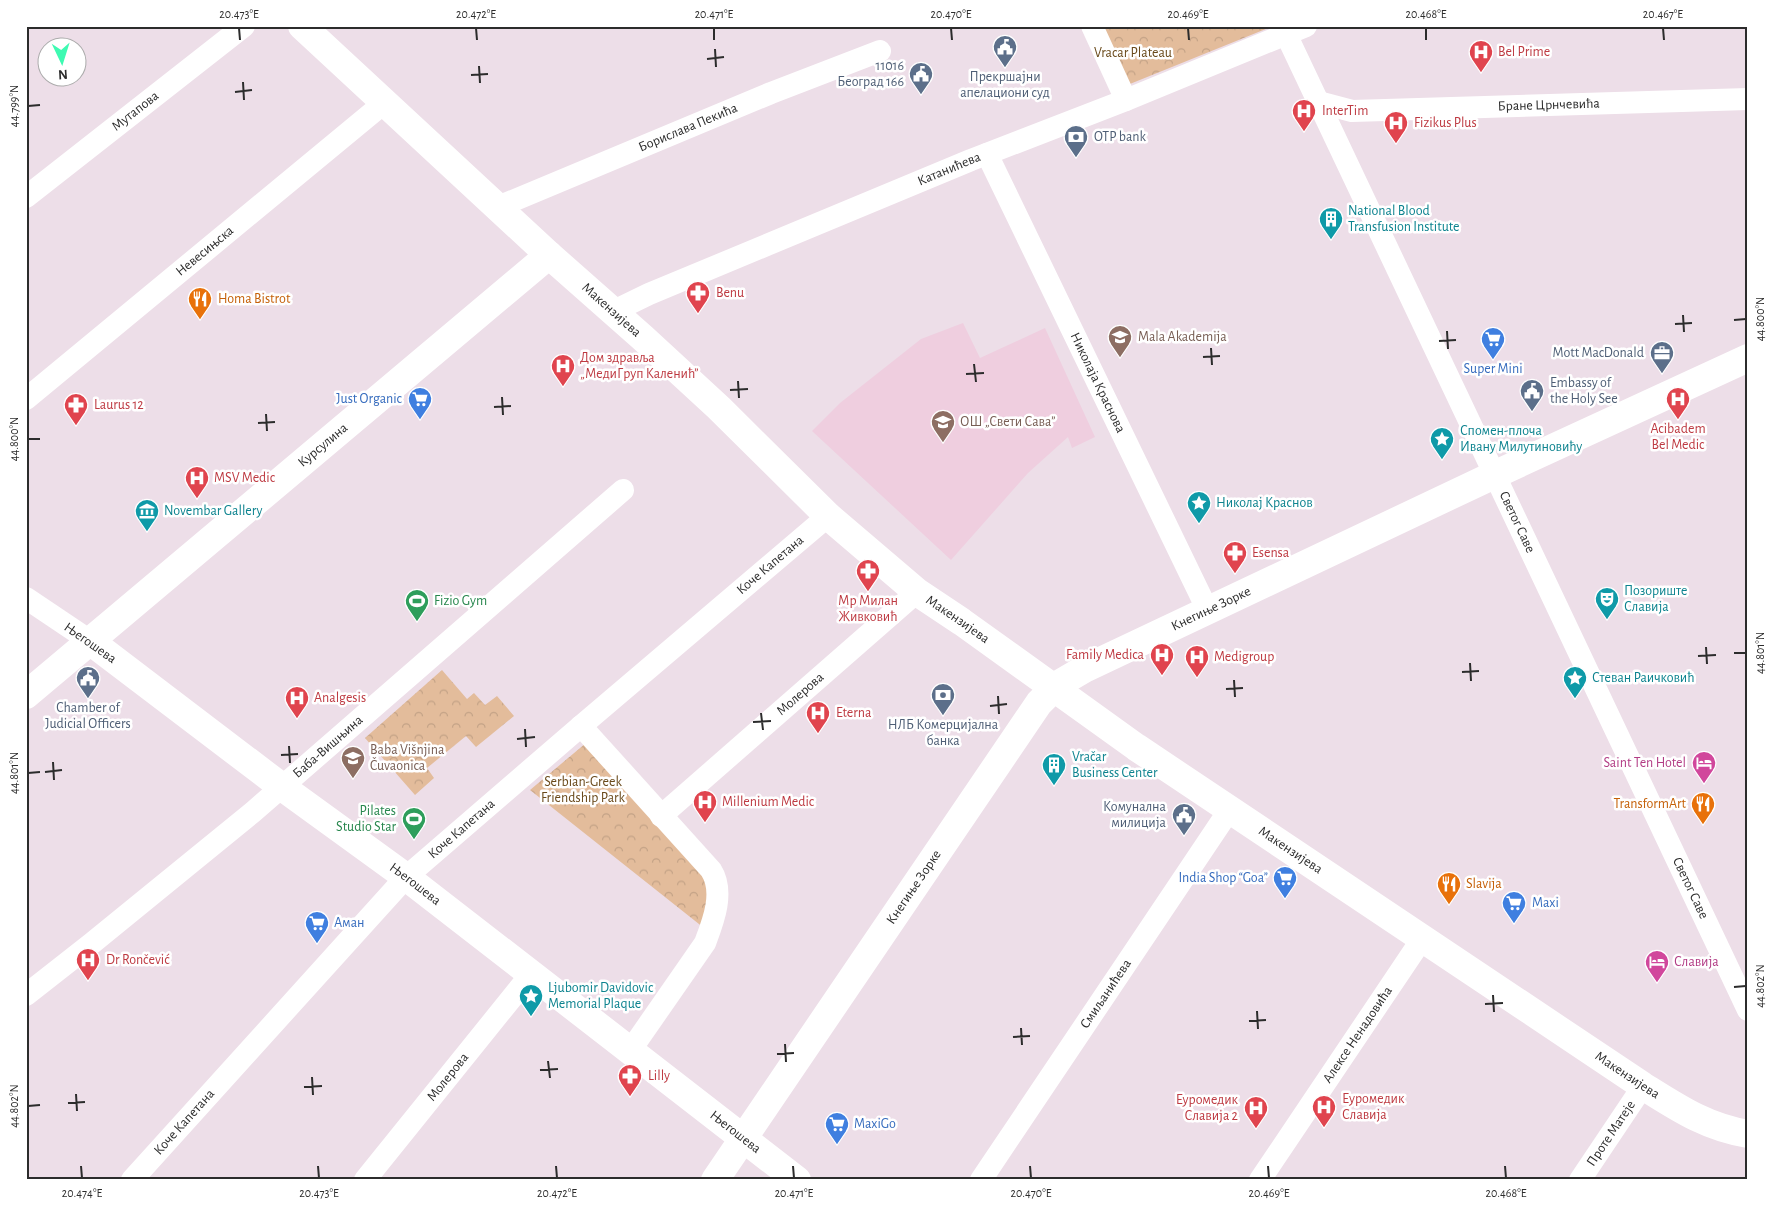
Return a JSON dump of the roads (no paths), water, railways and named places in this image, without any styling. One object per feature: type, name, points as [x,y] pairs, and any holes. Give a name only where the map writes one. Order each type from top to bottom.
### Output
[{"type":"street","name":"Мутапова","points":[[26,197],[244,26]]},
{"type":"street","name":"Макензијева","points":[[302,26],[549,255],[614,311],[719,408],[828,516],[916,592],[962,622],[1136,747],[1690,1116],[1708,1130],[1748,1152]]},
{"type":"street","points":[[1092,26],[1126,100]]},
{"type":"street","name":"Катанићева","points":[[614,311],[649,294],[987,154],[1126,100],[1296,30]]},
{"type":"street","name":"Светог Саве","points":[[1296,30],[1318,102],[1748,1010]]},
{"type":"street","name":"Борислава Пекића","points":[[498,206],[771,93],[880,51]]},
{"type":"street","name":"Бране Црнчевића","points":[[1318,102],[1352,111],[1748,99]]},
{"type":"street","name":"Невесињска","points":[[26,399],[384,103]]},
{"type":"street","points":[[1337,142],[1338,127],[1352,111]]},
{"type":"street","name":"Николаја Краснова","points":[[987,154],[1208,611]]},
{"type":"street","name":"Курсулина","points":[[26,695],[549,255]]},
{"type":"street","name":"Кнегиње Зорке","points":[[715,1180],[1039,703],[1053,688],[1086,668],[1494,475],[1748,358]]},
{"type":"street","name":"Баба-Вишњина","points":[[26,995],[99,938],[282,787],[623,490]]},
{"type":"street","name":"Коче Капетана","points":[[132,1180],[406,877],[580,726],[828,516]]},
{"type":"street","name":"Молерова","points":[[661,816],[916,592]]},
{"type":"street","name":"Његошева","points":[[26,598],[90,642],[282,787],[406,877],[797,1180]]},
{"type":"street","points":[[580,726],[714,874],[717,890],[716,909],[712,927],[705,943],[630,1051]]},
{"type":"street","name":"Смиљанићева","points":[[981,1180],[1230,809]]},
{"type":"street","name":"Алексе Ненадовића","points":[[1260,1180],[1422,939]]},
{"type":"street","name":"Молерова","points":[[365,1180],[531,974]]},
{"type":"street","name":"Проте Матеје","points":[[1580,1180],[1643,1086]]},
{"type":"street","name":"Макензијева","points":[[1690,1116],[1731,1131],[1748,1134]]},
{"type":"place","name":"Прекршајни апелациони суд","points":[[1005,68]]},
{"type":"place","name":"Bel Prime","points":[[1481,73]]},
{"type":"place","name":"11016 Београд 166","points":[[921,95]]},
{"type":"place","name":"InterTim","points":[[1304,132]]},
{"type":"place","name":"Fizikus Plus","points":[[1396,144]]},
{"type":"place","name":"OTP bank","points":[[1076,158]]},
{"type":"place","name":"National Blood Transfusion Institute","points":[[1331,240]]},
{"type":"place","name":"Benu","points":[[698,314]]},
{"type":"place","name":"Homa Bistrot","points":[[200,320]]},
{"type":"place","name":"Mala Akademija","points":[[1120,358]]},
{"type":"place","name":"Super Mini","points":[[1493,360]]},
{"type":"place","name":"Mott MacDonald","points":[[1662,374]]},
{"type":"place","name":"Дом здравља „МедиГруп Каленић”","points":[[563,387]]},
{"type":"place","name":"Embassy of the Holy See","points":[[1532,412]]},
{"type":"place","name":"Just Organic","points":[[420,420]]},
{"type":"place","name":"Acibadem Bel Medic","points":[[1678,420]]},
{"type":"place","name":"Laurus 12","points":[[76,426]]},
{"type":"place","name":"ОШ „Свети Сава”","points":[[943,443]]},
{"type":"place","name":"Спомен-плоча Ивану Милутиновићу","points":[[1442,460]]},
{"type":"place","name":"MSV Medic","points":[[197,499]]},
{"type":"place","name":"Николај Краснов","points":[[1199,524]]},
{"type":"place","name":"Novembar Gallery","points":[[147,532]]},
{"type":"place","name":"Esensa","points":[[1235,574]]},
{"type":"place","name":"Мр Милан Живковић","points":[[868,592]]},
{"type":"place","name":"Позориште Славија","points":[[1607,620]]},
{"type":"place","name":"Fizio Gym","points":[[417,622]]},
{"type":"place","name":"Family Medica","points":[[1162,676]]},
{"type":"place","name":"Medigroup","points":[[1197,678]]},
{"type":"place","name":"Chamber of Judicial Officers","points":[[88,699]]},
{"type":"place","name":"Стеван Раичковић","points":[[1575,699]]},
{"type":"place","name":"НЛБ Комерцијална банка","points":[[943,716]]},
{"type":"place","name":"Analgesis","points":[[297,719]]},
{"type":"place","name":"Eterna","points":[[818,734]]},
{"type":"place","name":"Baba Višnjina Čuvaonica","points":[[353,779]]},
{"type":"place","name":"Saint Ten Hotel","points":[[1704,784]]},
{"type":"place","name":"Vračar Business Center","points":[[1054,786]]},
{"type":"place","name":"Millenium Medic","points":[[705,823]]},
{"type":"place","name":"TransformArt","points":[[1703,825]]},
{"type":"place","name":"Комунална милиција","points":[[1184,836]]},
{"type":"place","name":"Pilates Studio Star","points":[[414,840]]},
{"type":"place","name":"India Shop “Goa”","points":[[1285,899]]},
{"type":"place","name":"Slavija","points":[[1449,905]]},
{"type":"place","name":"Maxi","points":[[1514,924]]},
{"type":"place","name":"Аман","points":[[317,944]]},
{"type":"place","name":"Dr Rončević","points":[[88,981]]},
{"type":"place","name":"Славија","points":[[1657,983]]},
{"type":"place","name":"Ljubomir Davidovic Memorial Plaque","points":[[531,1017]]},
{"type":"place","name":"Lilly","points":[[630,1097]]},
{"type":"place","name":"Еуромедик Славија","points":[[1324,1128]]},
{"type":"place","name":"Еуромедик Славија 2","points":[[1256,1129]]},
{"type":"place","name":"MaxiGo","points":[[837,1145]]},
{"type":"park label","name":"Vracar Plateau","points":[[1133,53]]},
{"type":"park label","name":"Serbian-Greek Friendship Park","points":[[583,790]]}]
